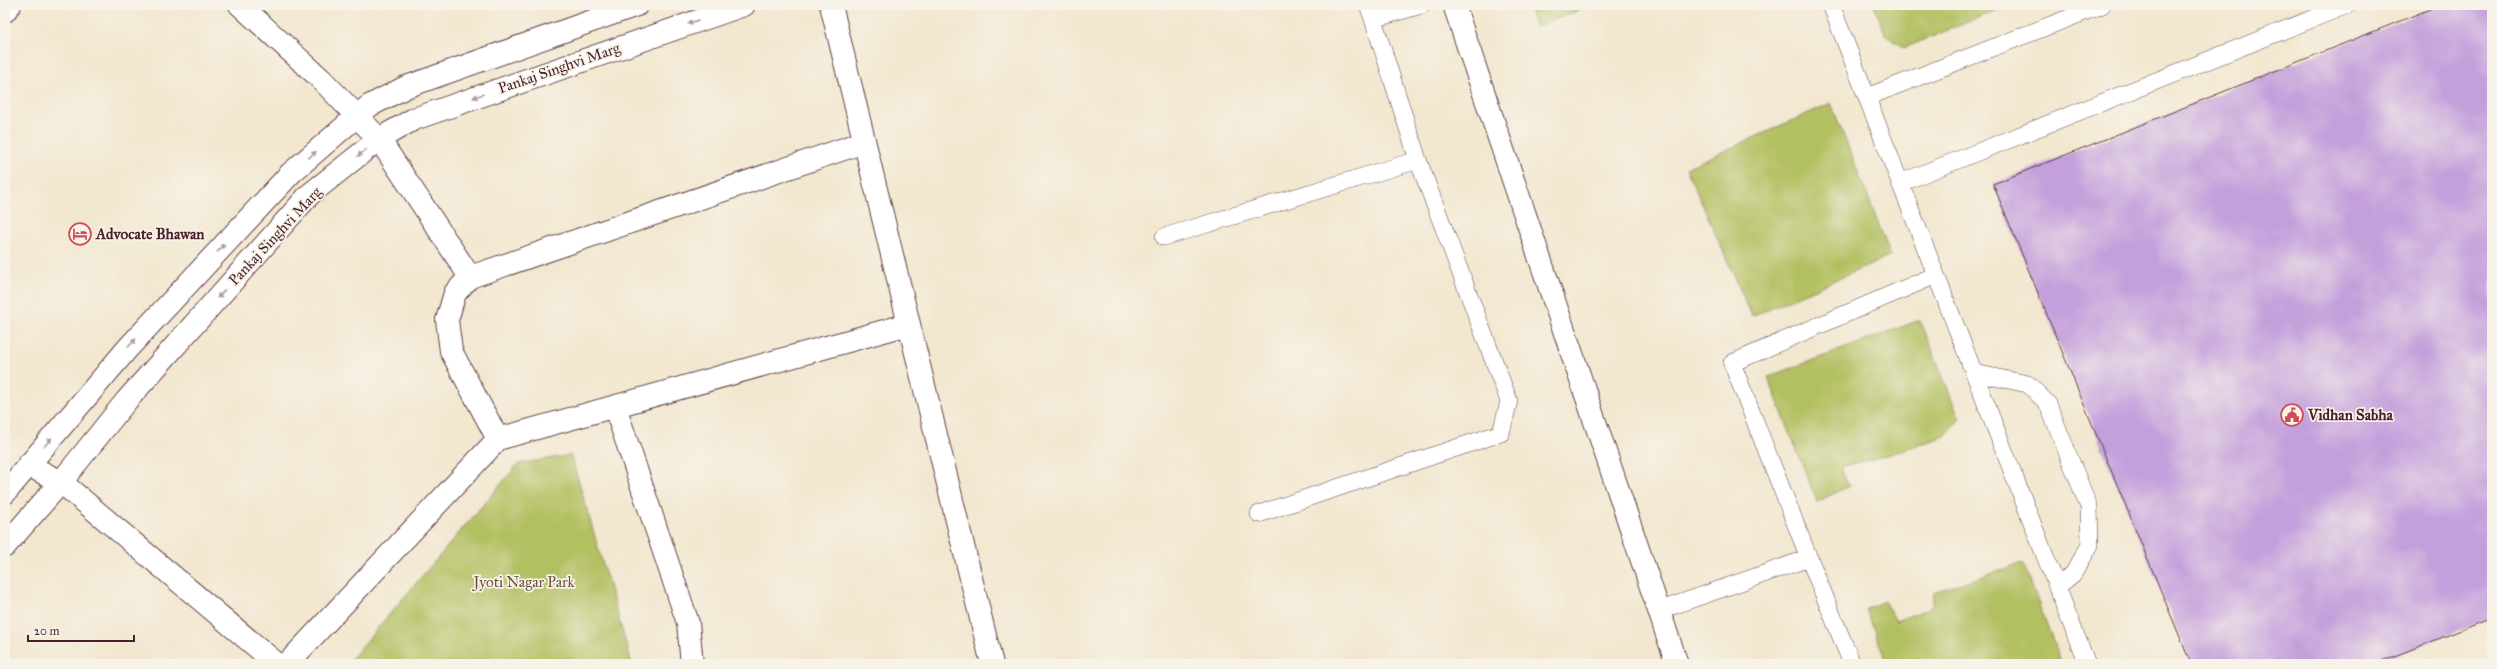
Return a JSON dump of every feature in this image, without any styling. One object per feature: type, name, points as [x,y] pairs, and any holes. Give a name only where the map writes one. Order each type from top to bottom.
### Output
[{"type":"street","points":[[5,11],[10,5]]},
{"type":"street","points":[[240,5],[321,79],[379,139],[470,277]]},
{"type":"street","name":"Pankaj Singhvi Marg","points":[[5,493],[128,348],[291,173],[369,106],[406,87],[637,5]]},
{"type":"street","name":"Pankaj Singhvi Marg","points":[[5,546],[61,482],[127,400],[310,195],[379,139],[414,119],[744,5]]},
{"type":"street","points":[[831,5],[992,664]]},
{"type":"street","points":[[1454,5],[1677,664]]},
{"type":"street","points":[[498,439],[451,352],[447,320],[455,293],[470,277],[864,142]]},
{"type":"street","points":[[287,664],[498,439],[909,324]]},
{"type":"street","points":[[615,407],[688,623],[692,664]]},
{"type":"street","points":[[28,465],[61,482],[278,664]]},
{"type":"lane","points":[[1259,514],[1502,432],[1509,401],[1418,160],[1371,12],[1421,5]]},
{"type":"lane","points":[[1831,5],[2087,664]]},
{"type":"lane","points":[[1867,97],[2102,5]]},
{"type":"lane","points":[[1900,182],[2347,5]]},
{"type":"lane","points":[[1164,237],[1418,160]]},
{"type":"lane","points":[[1852,664],[1732,363],[1936,275]]},
{"type":"lane","points":[[1974,373],[2028,384],[2048,404],[2089,507],[2090,544],[2073,574],[2057,587]]},
{"type":"lane","points":[[1658,611],[1809,558]]},
{"type":"green space","points":[[1528,5],[1592,5],[1536,27]]},
{"type":"green space","points":[[1874,5],[2010,5],[1904,48],[1886,36]]},
{"type":"green space","points":[[1831,103],[1891,256],[1752,316],[1686,168]]},
{"type":"green space","points":[[1920,320],[1960,419],[1945,436],[1884,456],[1840,467],[1849,486],[1817,502],[1768,377]]},
{"type":"green space","name":"Jyoti Nagar Park","points":[[571,455],[632,664],[347,664],[518,464]]},
{"type":"green space","points":[[2023,563],[2062,664],[1887,664],[1866,609],[1884,601],[1896,621],[1932,607],[1934,592]]},
{"type":"building","points":[[2440,5],[2492,5],[2492,618],[2374,664],[2191,664],[1993,184]]},
{"type":"place","name":"Advocate Bhawan","points":[[80,234]]},
{"type":"place","name":"Vidhan Sabha","points":[[2292,415]]}]
